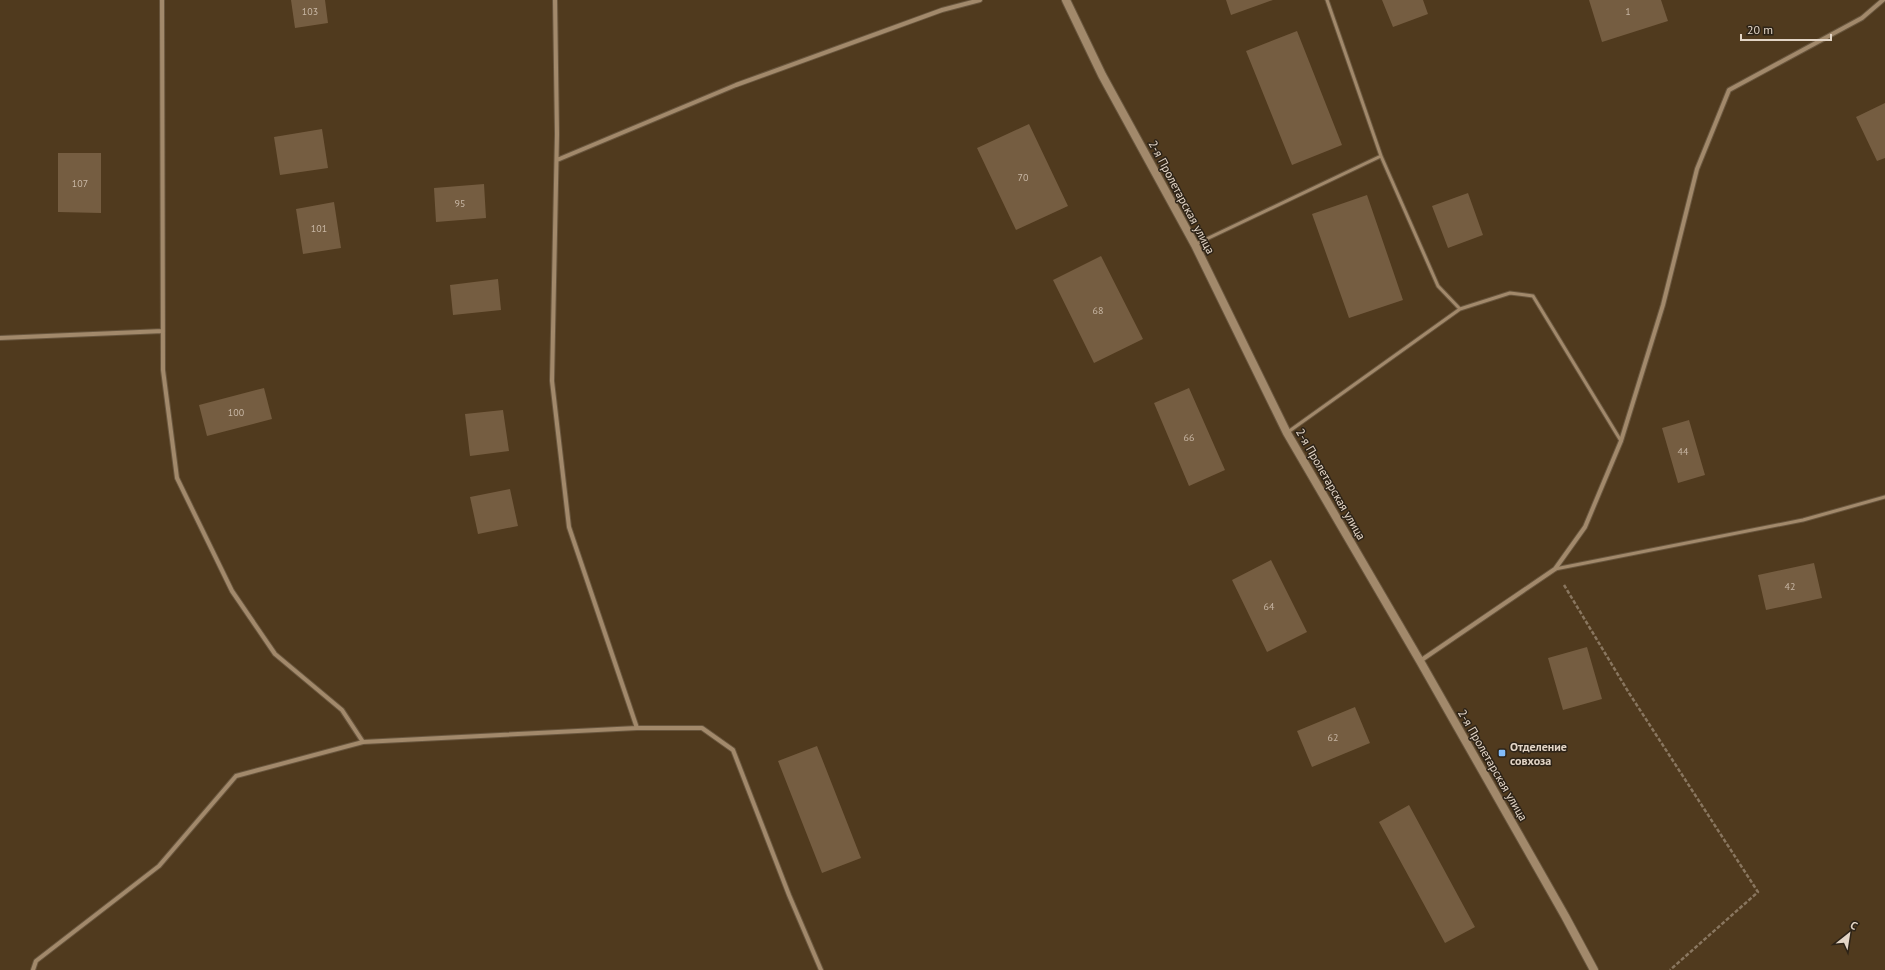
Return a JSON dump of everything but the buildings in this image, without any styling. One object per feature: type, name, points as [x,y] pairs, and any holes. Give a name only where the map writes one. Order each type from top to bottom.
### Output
[{"type":"main road","name":"2-я Пролетарская улица","points":[[1066,0],[1102,74],[1195,245],[1287,433],[1420,661],[1565,916],[1594,970]]},
{"type":"street","points":[[162,0],[163,370],[177,478],[232,591],[275,654],[342,710],[363,742]]},
{"type":"street","points":[[556,0],[556,160],[552,381],[569,527],[637,728]]},
{"type":"street","points":[[556,160],[736,85],[942,10],[980,0]]},
{"type":"street","points":[[1420,661],[1555,569],[1585,527],[1621,441],[1662,305],[1697,169],[1729,90],[1862,18],[1883,0]]},
{"type":"street","points":[[0,338],[163,330]]},
{"type":"street","points":[[33,970],[36,961],[159,866],[236,776],[363,742],[637,728],[702,728],[733,750],[789,895],[821,970]]},
{"type":"lane","points":[[1327,0],[1381,156],[1438,286],[1460,309]]},
{"type":"lane","points":[[1195,245],[1381,156]]},
{"type":"lane","points":[[1287,433],[1460,309],[1510,293],[1533,296],[1621,441]]},
{"type":"lane","points":[[1555,569],[1803,520],[1885,497]]},
{"type":"path","points":[[1555,569],[1629,693],[1758,892],[1670,970]]},
{"type":"place","name":"Отделение совхоза","points":[[1502,753]]}]
